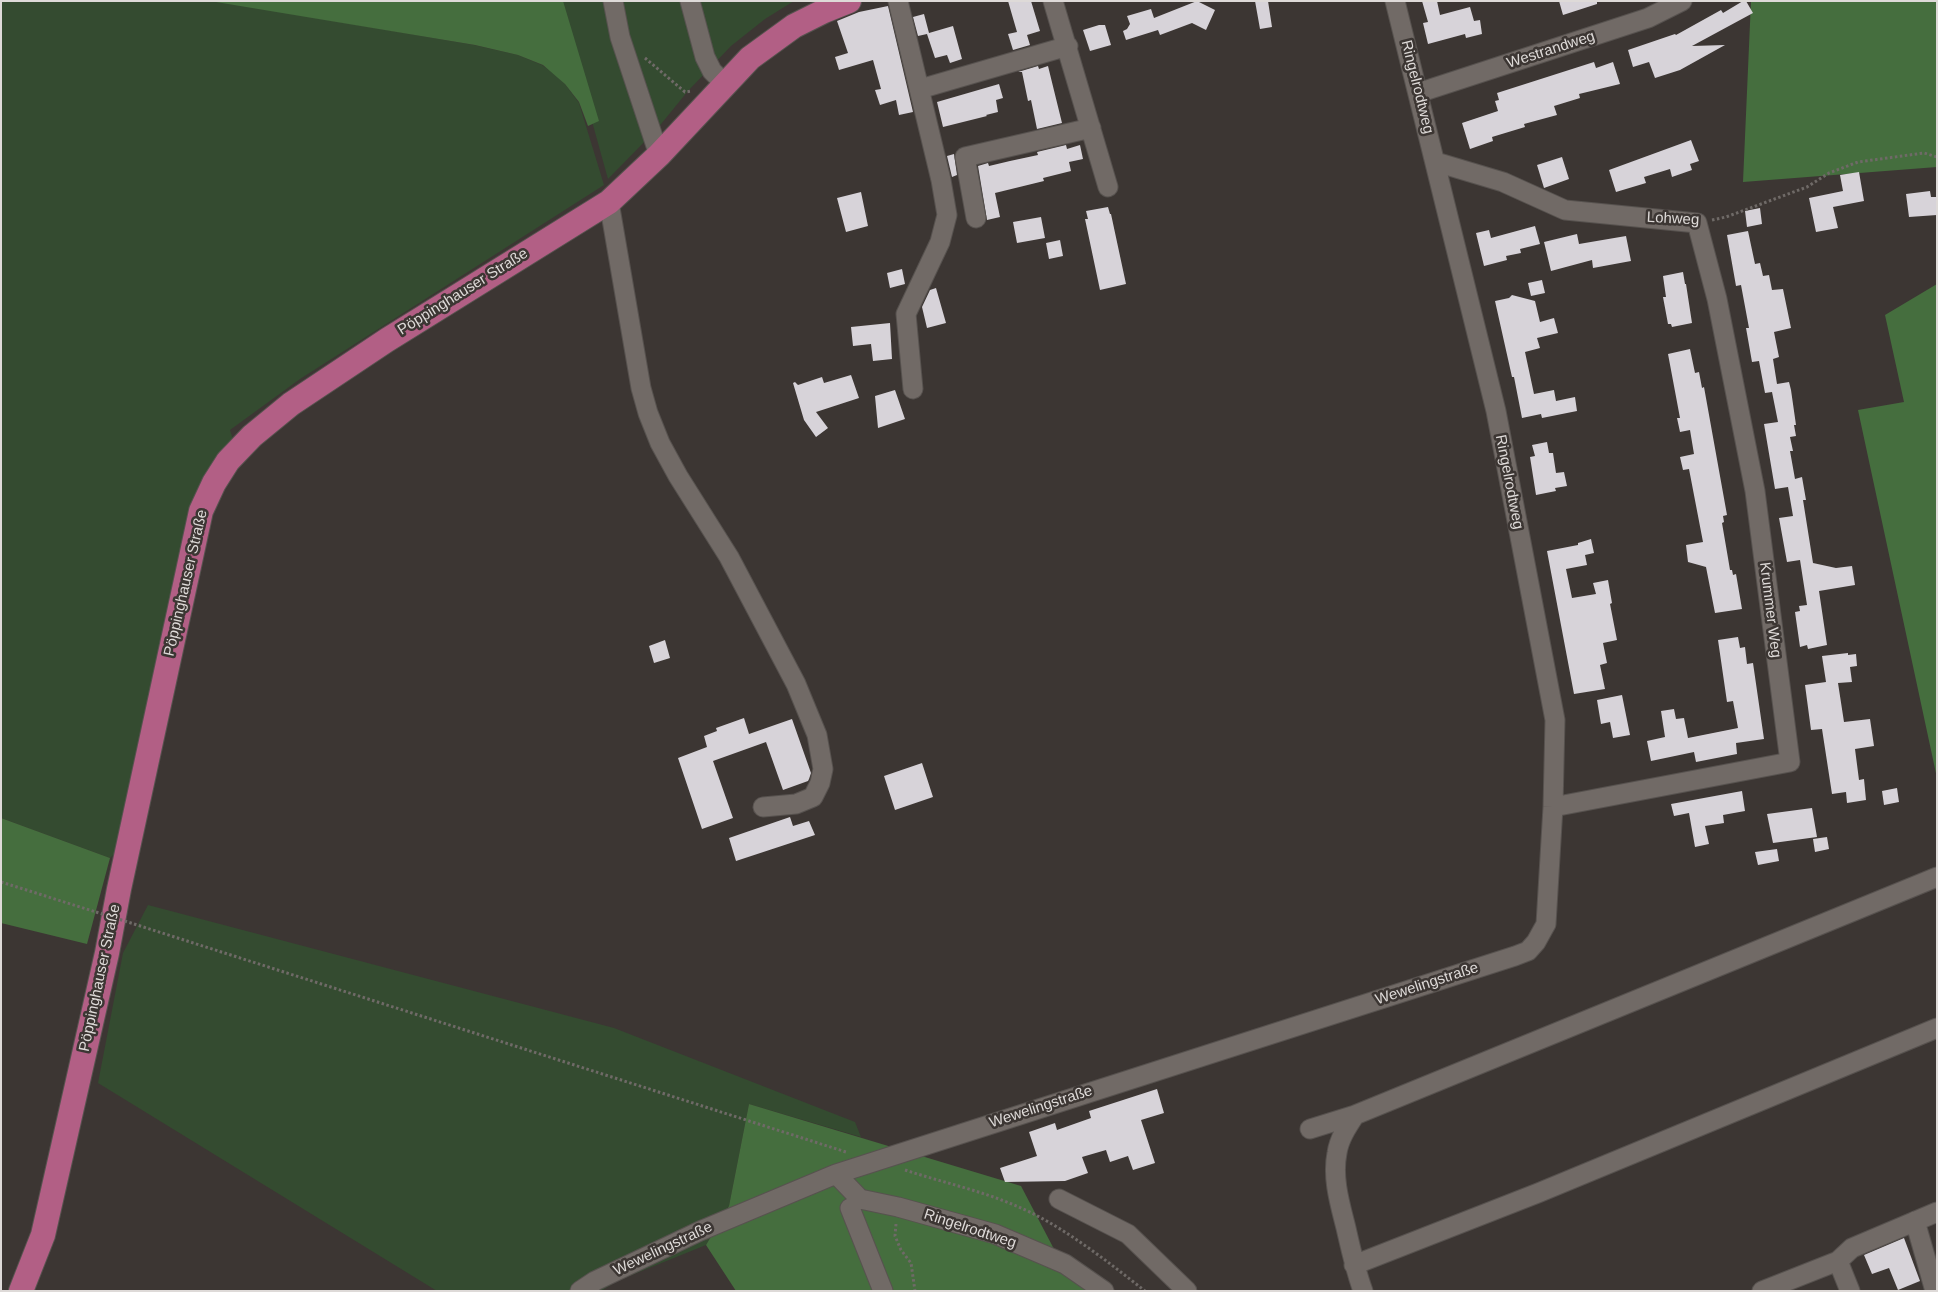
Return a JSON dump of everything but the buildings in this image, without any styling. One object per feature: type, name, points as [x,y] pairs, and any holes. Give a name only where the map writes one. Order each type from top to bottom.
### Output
[{"type":"main road","name":"Pöppinghauser Straße","points":[[21,1291],[42,1234],[108,954],[119,889],[201,511],[214,483],[228,461],[252,436],[291,404],[387,340],[608,202],[659,155],[750,58],[794,26],[849,1]]},
{"type":"street","points":[[613,1],[620,37],[659,155]]},
{"type":"street","points":[[690,1],[705,57],[712,71],[725,84]]},
{"type":"street","points":[[898,1],[941,180],[947,215],[940,242],[906,314],[913,390]]},
{"type":"street","points":[[1053,1],[1068,46],[1108,187]]},
{"type":"street","name":"Ringelrodtweg","points":[[1395,1],[1496,411],[1555,720],[1553,807],[1546,924],[1528,952],[1515,956]]},
{"type":"street","name":"Westrandweg","points":[[1418,92],[1648,18],[1682,1]]},
{"type":"street","points":[[920,89],[1068,46]]},
{"type":"street","points":[[976,218],[965,157],[1091,128]]},
{"type":"street","name":"Lohweg","points":[[1436,162],[1503,182],[1565,210],[1697,223]]},
{"type":"street","points":[[608,202],[640,388],[660,443],[729,557],[792,676],[817,735],[823,769],[820,783],[813,797],[796,804],[763,807]]},
{"type":"street","name":"Krummer Weg","points":[[1553,807],[1790,762],[1754,491],[1717,299],[1697,223]]},
{"type":"street","points":[[1310,1129],[1355,1115],[1937,877]]},
{"type":"street","name":"Wewelingstraße","points":[[580,1291],[595,1281],[700,1231],[836,1174],[1515,956]]},
{"type":"street","points":[[1354,1265],[1538,1194],[1937,1028]]},
{"type":"street","points":[[1355,1115],[1343,1134],[1335,1165],[1338,1194],[1354,1265],[1363,1291]]},
{"type":"street","name":"Ringelrodtweg","points":[[836,1174],[860,1199],[898,1207],[995,1234],[1065,1264],[1104,1291]]},
{"type":"street","points":[[1059,1199],[1128,1234],[1187,1291]]},
{"type":"street","points":[[850,1208],[883,1291]]},
{"type":"street","points":[[1762,1291],[1838,1261],[1852,1248],[1937,1212]]},
{"type":"street","points":[[1915,1221],[1935,1291]]},
{"type":"street","points":[[1838,1261],[1849,1291]]},
{"type":"path","name":"Lohweg","points":[[1697,223],[1726,217],[1807,188],[1829,173],[1858,162],[1924,153],[1937,156]]},
{"type":"path","points":[[1,882],[1016,1205],[1099,1255],[1145,1291]]},
{"type":"path","points":[[898,1207],[895,1236],[910,1263],[915,1291]]},
{"type":"green space","points":[[1,1],[217,1],[474,45],[518,55],[542,65],[556,75],[579,103],[604,185],[300,379],[230,430],[234,443],[224,452],[118,851],[110,858],[1,818]]},
{"type":"green space","points":[[210,1],[563,1],[599,121],[588,126],[579,102],[565,84],[543,65],[518,55],[475,45]]},
{"type":"green space","points":[[562,1],[794,1],[765,19],[731,46],[688,91],[657,129],[608,179],[561,10]]},
{"type":"green space","points":[[1751,1],[1937,1],[1937,167],[1743,182]]},
{"type":"green space","points":[[1937,284],[1937,778],[1858,410],[1904,402],[1885,315]]},
{"type":"green space","points":[[1,818],[110,858],[87,944],[1,923]]},
{"type":"green space","points":[[148,905],[614,1028],[855,1122],[861,1137],[749,1104],[729,1206],[706,1245],[617,1281],[601,1291],[437,1291],[98,1083],[123,953]]},
{"type":"green space","points":[[749,1104],[1021,1186],[1066,1272],[1090,1291],[736,1291],[706,1245],[729,1206]]}]
